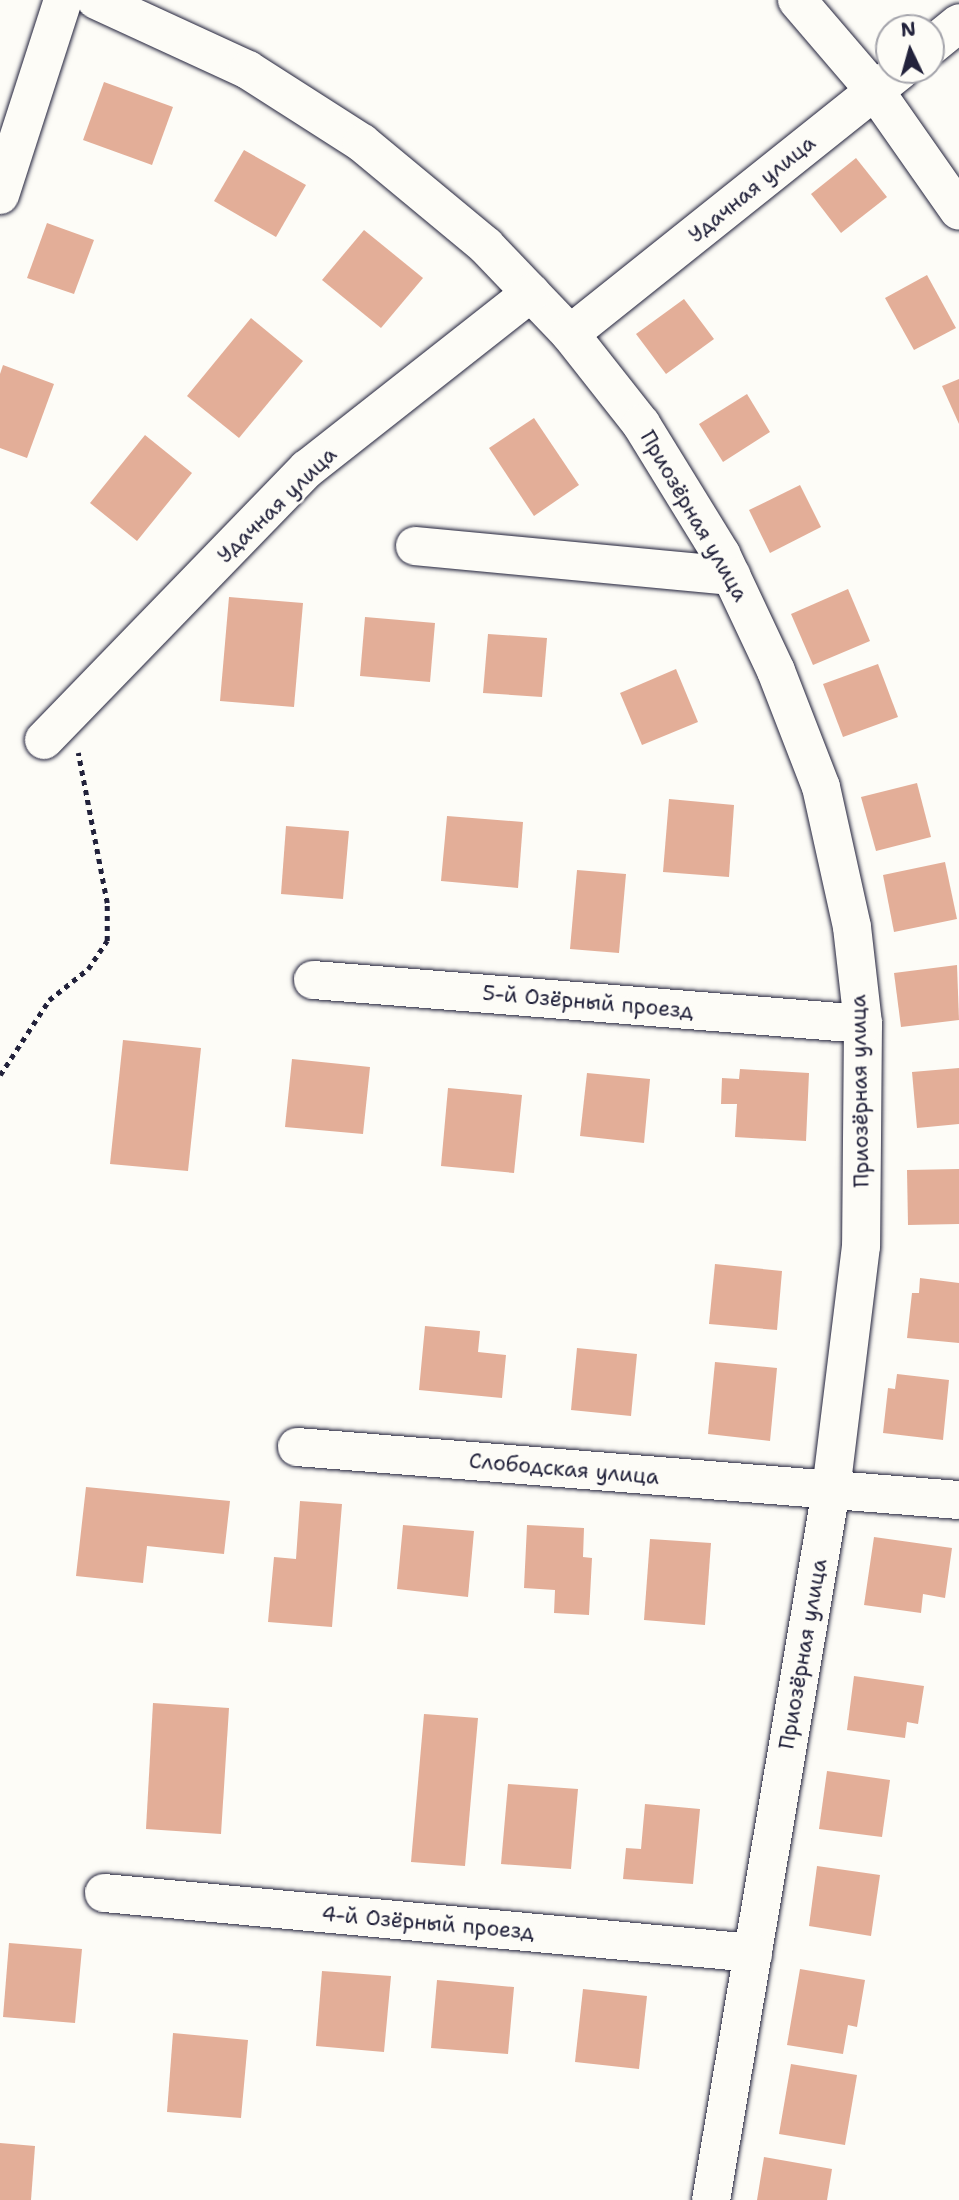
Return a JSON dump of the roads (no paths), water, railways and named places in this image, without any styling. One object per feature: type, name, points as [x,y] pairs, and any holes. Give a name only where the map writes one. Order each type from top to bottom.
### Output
[{"type":"street","points":[[0,195],[63,0]]},
{"type":"street","name":"Приозёрная улица","points":[[96,0],[248,70],[362,143],[486,246],[570,334],[641,424],[686,493],[732,576],[776,671],[821,787],[852,927],[863,1024],[861,1246],[831,1490],[711,2200]]},
{"type":"street","points":[[797,0],[875,69]]},
{"type":"street","points":[[945,34],[959,23]]},
{"type":"street","name":"Удачная улица","points":[[570,334],[883,84]]},
{"type":"street","points":[[890,84],[959,211]]},
{"type":"street","name":"Удачная улица","points":[[44,740],[307,469],[531,293]]},
{"type":"street","points":[[415,546],[732,576]]},
{"type":"street","name":"5-й Озёрный проезд","points":[[313,980],[863,1024]]},
{"type":"street","name":"Слободская улица","points":[[297,1447],[959,1500]]},
{"type":"street","name":"4-й Озёрный проезд","points":[[104,1893],[753,1953]]}]
